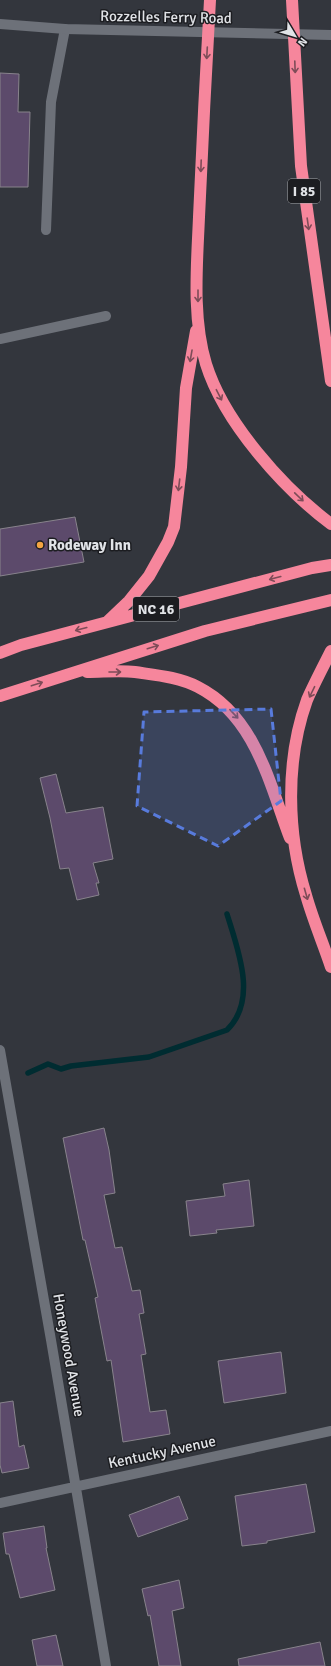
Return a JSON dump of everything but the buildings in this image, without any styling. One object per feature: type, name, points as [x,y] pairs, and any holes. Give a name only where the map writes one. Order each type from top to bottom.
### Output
[{"type":"highway","points":[[210,0],[198,243],[198,318],[200,338],[206,365],[218,394],[253,445],[283,482],[331,524]]},
{"type":"highway","name":"I 85","points":[[292,0],[301,166],[331,381]]},
{"type":"highway","points":[[107,623],[130,601],[149,576],[168,542],[174,527],[182,466],[186,388],[198,318]]},
{"type":"highway","name":"NC 16","points":[[0,653],[21,645],[312,568],[331,565]]},
{"type":"highway","name":"NC 16","points":[[0,696],[205,630],[331,600]]},
{"type":"highway","points":[[297,856],[292,788],[295,744],[307,700],[330,654]]},
{"type":"highway","points":[[76,672],[134,672],[174,679],[197,686],[222,702],[246,730],[259,755],[297,856],[306,894],[331,967]]},
{"type":"street","name":"Rozzelles Ferry Road","points":[[0,24],[65,29],[331,35]]},
{"type":"street","points":[[46,230],[51,102],[65,29]]},
{"type":"street","points":[[0,339],[106,316]]},
{"type":"street","name":"Honeywood Avenue","points":[[0,1050],[106,1666]]},
{"type":"street","name":"Kentucky Avenue","points":[[0,1503],[331,1431]]},
{"type":"highlighted area","points":[[271,709],[281,801],[218,846],[137,806],[144,712]]},
{"type":"waterway","points":[[28,1073],[48,1064],[61,1069],[71,1066],[149,1057],[227,1030],[236,1018],[242,1004],[244,990],[240,959],[227,914]]},
{"type":"place","name":"Rodeway Inn","points":[[40,545]]}]
